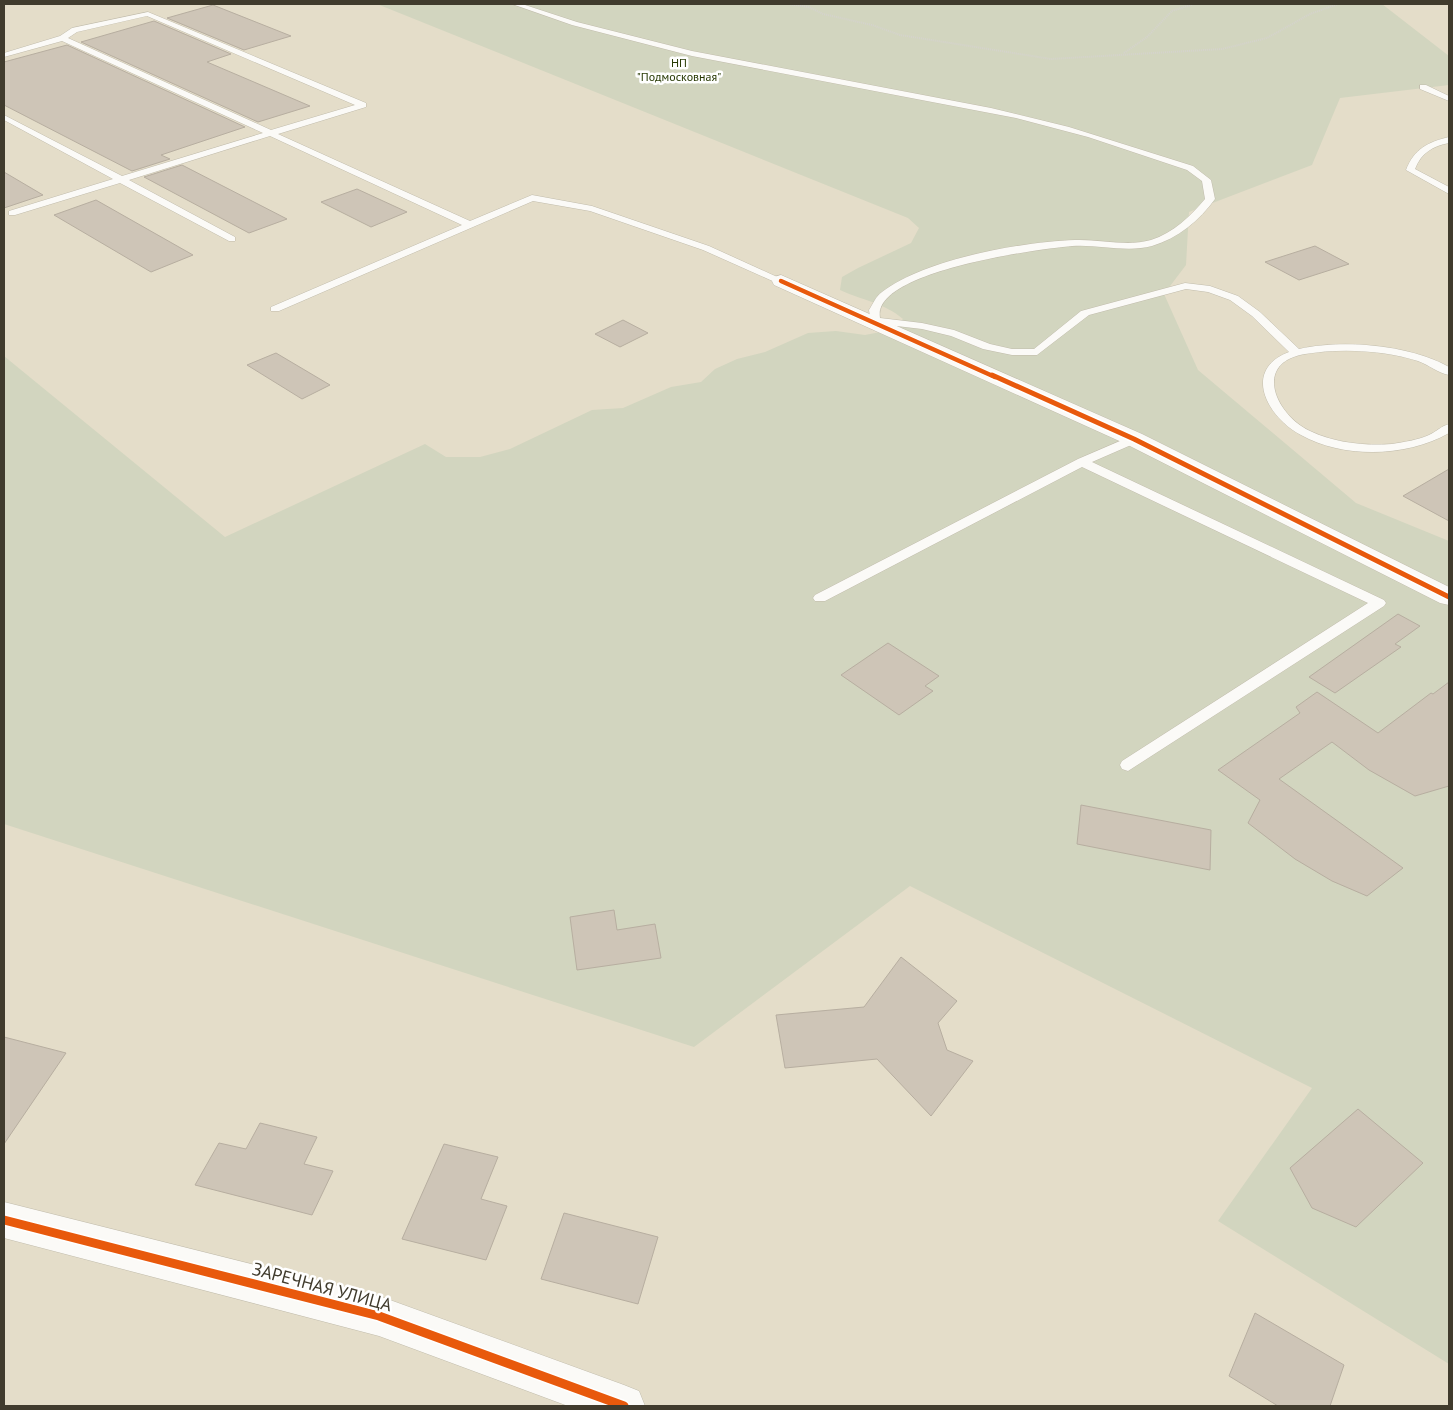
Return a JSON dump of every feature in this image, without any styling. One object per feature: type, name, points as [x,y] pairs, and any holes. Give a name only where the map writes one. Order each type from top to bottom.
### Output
[{"type":"street","points":[[781,281],[875,321],[1134,439],[1449,596]]},
{"type":"street","name":"ЗАРЕЧНАЯ УЛИЦА","points":[[4,1220],[379,1316],[624,1406]]},
{"type":"lane","points":[[516,4],[596,29],[721,61],[992,110],[1069,129],[1190,168],[1206,180],[1210,200],[1195,218],[1157,241],[1140,245],[1076,243],[1040,246],[968,260],[904,281],[882,297],[874,309],[875,321],[922,326],[946,331],[995,349],[1012,352],[1038,352],[1084,313],[1164,294],[1185,286],[1210,290],[1234,298],[1256,314],[1297,353]]},
{"type":"lane","points":[[4,54],[63,38],[75,30],[148,14],[363,104],[12,213]]},
{"type":"lane","points":[[63,38],[470,225]]},
{"type":"lane","points":[[1423,87],[1449,99]]},
{"type":"lane","points":[[4,117],[232,239]]},
{"type":"lane","points":[[1449,140],[1434,144],[1415,157],[1410,170],[1449,191]]},
{"type":"lane","points":[[275,309],[532,198],[592,209],[706,248],[781,281]]},
{"type":"lane","points":[[1449,372],[1439,366],[1398,352],[1333,349],[1297,353],[1283,358],[1270,373],[1268,384],[1270,398],[1279,413],[1291,425],[1332,442],[1380,448],[1403,446],[1428,439],[1449,428]]},
{"type":"lane","points":[[820,598],[1082,462],[1134,439]]},
{"type":"lane","points":[[1082,462],[1379,603],[1128,765]]},
{"type":"path","points":[[788,4],[809,7],[823,14],[900,35],[1024,56],[1081,58],[1124,53],[1222,50],[1267,38],[1310,14],[1338,4]]},
{"type":"path","points":[[1124,53],[1147,36],[1172,10],[1194,4]]},
{"type":"green space","name":"НП \"Подмосковная\"","points":[[377,4],[1382,4],[1449,56],[1449,85],[1340,98],[1312,165],[1189,212],[1186,265],[1164,294],[1198,370],[1356,503],[1449,541],[1449,1364],[1218,1221],[1312,1088],[910,886],[694,1047],[4,824],[4,356],[225,537],[425,444],[446,457],[480,457],[510,449],[592,410],[623,408],[671,387],[701,382],[715,369],[737,359],[765,352],[808,333],[836,331],[865,335],[891,330],[903,319],[881,305],[840,290],[842,277],[911,243],[919,228],[908,218]]},
{"type":"building","points":[[213,5],[291,36],[244,50],[167,18]]},
{"type":"building","points":[[154,21],[231,54],[207,62],[310,106],[258,122],[81,42]]},
{"type":"building","points":[[67,45],[245,127],[161,155],[170,159],[132,171],[4,105],[4,62]]},
{"type":"building","points":[[182,165],[287,219],[249,233],[144,177]]},
{"type":"building","points":[[4,172],[43,195],[4,208]]},
{"type":"building","points":[[357,189],[407,212],[371,227],[321,202]]},
{"type":"building","points":[[96,200],[193,255],[151,272],[54,215]]},
{"type":"building","points":[[1315,246],[1349,264],[1299,280],[1265,262]]},
{"type":"building","points":[[623,320],[648,333],[620,347],[595,334]]},
{"type":"building","points":[[276,353],[330,385],[302,399],[247,365]]},
{"type":"building","points":[[1449,469],[1449,521],[1403,496]]},
{"type":"building","points":[[1398,614],[1420,626],[1395,644],[1401,647],[1335,693],[1309,677]]},
{"type":"building","points":[[888,643],[939,676],[925,686],[933,691],[899,715],[841,675]]},
{"type":"building","points":[[1449,682],[1449,786],[1415,796],[1369,770],[1332,742],[1279,779],[1403,868],[1367,896],[1332,881],[1295,859],[1248,823],[1260,800],[1218,770],[1300,713],[1296,707],[1317,692],[1378,733],[1431,693],[1433,694]]},
{"type":"building","points":[[1081,805],[1211,830],[1210,870],[1077,844]]},
{"type":"building","points":[[614,910],[617,930],[655,924],[661,958],[577,970],[570,917]]},
{"type":"building","points":[[901,957],[957,1001],[938,1023],[947,1050],[973,1061],[931,1116],[877,1059],[785,1068],[776,1015],[864,1007]]},
{"type":"building","points":[[4,1037],[66,1053],[4,1144]]},
{"type":"building","points":[[1358,1109],[1423,1163],[1356,1227],[1312,1208],[1290,1168]]},
{"type":"building","points":[[260,1123],[317,1137],[304,1164],[333,1171],[312,1215],[195,1185],[219,1143],[246,1149]]},
{"type":"building","points":[[444,1144],[498,1157],[481,1199],[507,1206],[486,1260],[402,1239]]},
{"type":"building","points":[[564,1213],[658,1237],[638,1304],[541,1279]]},
{"type":"building","points":[[1255,1313],[1344,1365],[1330,1406],[1278,1406],[1229,1376]]},
{"type":"cycle path","points":[[781,281],[1134,439],[1449,597]]},
{"type":"cycle path","points":[[4,1220],[379,1316],[624,1406]]}]
